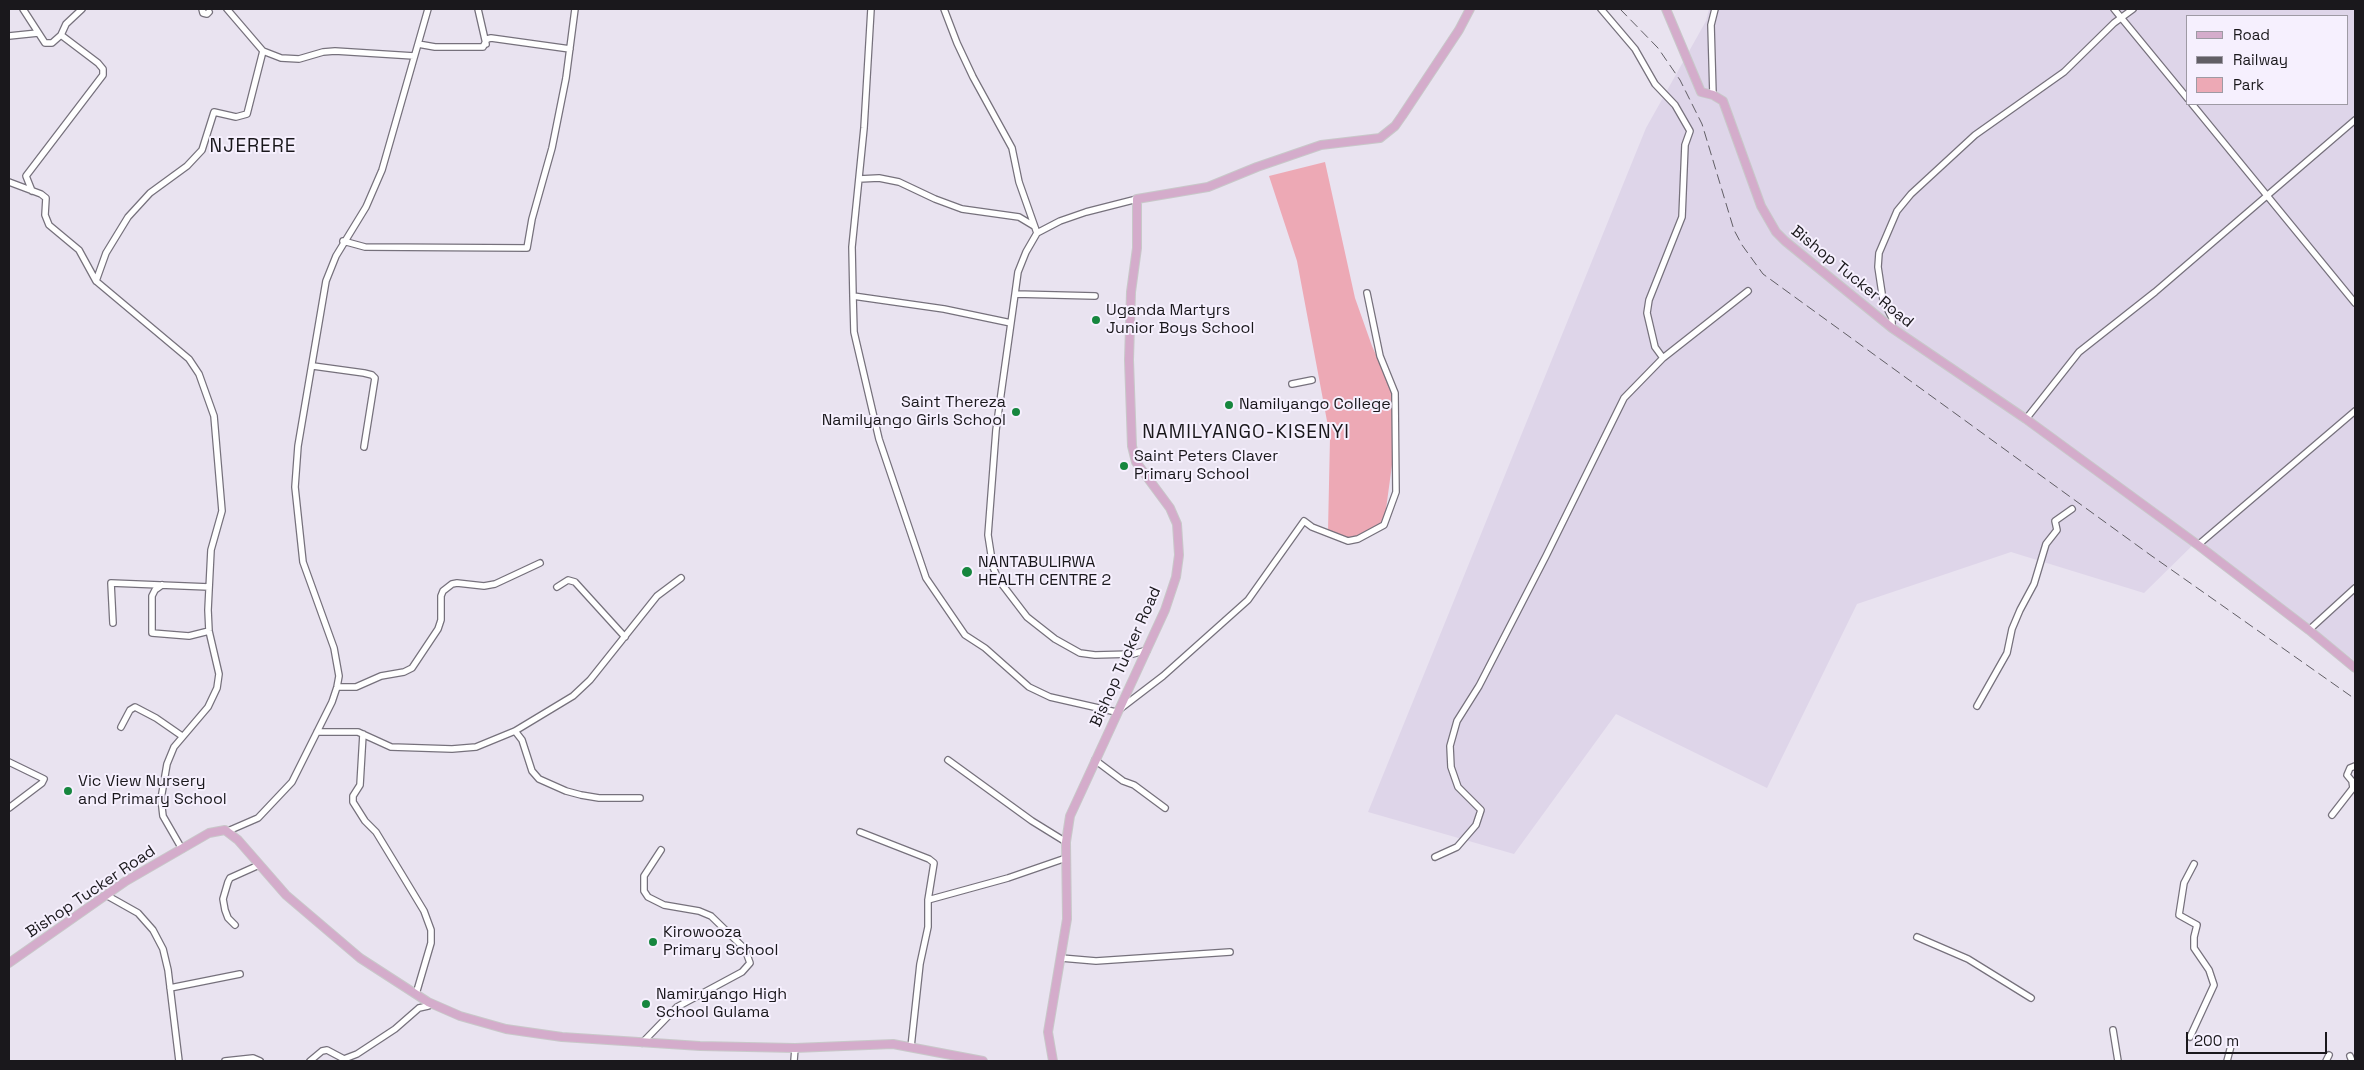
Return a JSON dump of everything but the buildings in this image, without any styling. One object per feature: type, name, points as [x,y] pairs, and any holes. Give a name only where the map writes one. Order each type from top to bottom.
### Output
[{"type":"main road","points":[[1137,199],[1208,187],[1257,167],[1321,145],[1380,138],[1395,126],[1402,116],[1459,30],[1470,9]]},
{"type":"main road","name":"Bishop Tucker Road","points":[[1666,9],[1699,89],[1704,94],[1713,95],[1723,101],[1760,206],[1776,232],[1892,328],[2026,419],[2198,545],[2309,630],[2355,668]]},
{"type":"main road","name":"Bishop Tucker Road","points":[[1053,1061],[1048,1032],[1061,958],[1068,902],[1066,842],[1070,816],[1116,712],[1165,610],[1176,578],[1179,540],[1177,524],[1170,508],[1136,462],[1132,446],[1129,343],[1131,292],[1137,248],[1137,199]]},
{"type":"main road","name":"Bishop Tucker Road","points":[[9,963],[106,895],[182,849],[209,833],[221,830],[228,831]]},
{"type":"main road","points":[[228,831],[286,895],[360,958],[428,1002],[460,1016],[506,1028],[562,1037],[642,1043],[795,1048],[877,1044],[911,1047],[982,1061]]},
{"type":"street","points":[[23,9],[45,43],[52,43],[61,34],[66,24],[82,9]]},
{"type":"street","points":[[202,9],[203,13],[207,14],[209,12]]},
{"type":"street","points":[[227,9],[263,51],[285,59],[299,59],[335,51],[414,56]]},
{"type":"street","points":[[228,831],[258,818],[292,782],[337,687],[339,676],[334,648],[304,569],[295,487],[298,446],[326,282],[343,241],[366,207],[382,170],[428,9]]},
{"type":"street","points":[[478,9],[486,44]]},
{"type":"street","points":[[343,241],[365,247],[527,248],[534,211],[552,148],[570,49],[575,9]]},
{"type":"street","points":[[871,9],[852,247],[854,332],[879,439],[926,578],[965,635],[985,648],[1029,686],[1050,697],[1116,712],[1163,676],[1248,600],[1304,521],[1312,527],[1348,540],[1358,539],[1380,529],[1385,523],[1396,492],[1395,394],[1380,356],[1367,293]]},
{"type":"street","points":[[944,9],[956,43],[1012,148],[1019,182],[1037,233]]},
{"type":"street","points":[[1601,9],[1635,50],[1655,84],[1675,105],[1690,132],[1685,145],[1682,217],[1649,300],[1647,314],[1654,346],[1663,358]]},
{"type":"street","points":[[1713,95],[1711,25],[1716,9]]},
{"type":"street","points":[[2114,9],[2186,97]]},
{"type":"street","points":[[1892,328],[1892,318],[1883,300],[1878,268],[1879,253],[1897,211],[1910,194],[1975,135],[2064,72],[2133,9]]},
{"type":"street","points":[[9,36],[38,33]]},
{"type":"street","points":[[32,191],[26,176],[103,75],[103,69],[98,63],[61,34]]},
{"type":"street","points":[[418,44],[445,47],[483,47],[487,39],[492,38],[570,49]]},
{"type":"street","points":[[96,281],[106,253],[128,217],[150,193],[187,166],[202,150],[214,112],[236,117],[247,114],[263,51]]},
{"type":"street","points":[[2193,105],[2355,303]]},
{"type":"street","points":[[2026,419],[2079,352],[2155,292],[2355,120]]},
{"type":"street","points":[[859,178],[879,178],[899,182],[962,209],[1019,217],[1034,226]]},
{"type":"street","points":[[9,182],[46,198],[45,214],[48,225],[79,250],[96,281],[189,359],[199,374],[214,416],[222,511],[211,550],[209,631],[219,666],[217,688],[208,707],[182,736],[167,764],[161,808],[182,849]]},
{"type":"street","points":[[1137,199],[1072,216],[1037,233],[1026,252],[1018,272],[996,430],[989,523],[993,566],[1006,591],[1027,617],[1055,639],[1080,652],[1094,656],[1147,650]]},
{"type":"street","points":[[1435,857],[1458,847],[1476,825],[1481,810],[1458,787],[1451,767],[1450,746],[1457,721],[1479,686],[1624,398],[1663,358],[1748,291]]},
{"type":"street","points":[[1015,294],[1095,296]]},
{"type":"street","points":[[852,296],[944,309],[1011,323]]},
{"type":"street","points":[[313,366],[364,373],[375,378],[364,447]]},
{"type":"street","points":[[1292,384],[1312,380]]},
{"type":"street","points":[[2198,545],[2355,411]]},
{"type":"street","points":[[1977,706],[2007,653],[2012,629],[2034,584],[2046,544],[2057,530],[2056,521],[2072,509]]},
{"type":"street","points":[[337,687],[356,687],[381,676],[404,672],[416,664],[438,629],[441,620],[442,591],[452,584],[495,584],[540,563]]},
{"type":"street","points":[[317,732],[346,731],[363,734],[391,747],[452,749],[476,747],[515,731],[573,696],[599,671],[658,596],[681,578]]},
{"type":"street","points":[[557,587],[568,580],[575,582],[625,637]]},
{"type":"street","points":[[113,623],[110,583],[209,586]]},
{"type":"street","points":[[162,585],[155,590],[152,596],[152,633],[189,636],[209,631]]},
{"type":"street","points":[[2309,630],[2355,588]]},
{"type":"street","points":[[121,728],[130,710],[135,707],[156,718],[182,736]]},
{"type":"street","points":[[515,731],[522,740],[532,771],[539,779],[566,791],[581,795],[599,798],[640,798]]},
{"type":"street","points":[[363,734],[361,777],[353,802],[365,821],[376,832],[401,873],[424,911],[431,930],[431,943],[416,994]]},
{"type":"street","points":[[948,760],[1032,821],[1066,842]]},
{"type":"street","points":[[1095,760],[1165,808]]},
{"type":"street","points":[[9,762],[40,776],[44,780],[9,808]]},
{"type":"street","points":[[2332,815],[2353,788],[2352,781],[2347,775],[2350,768],[2355,766]]},
{"type":"street","points":[[860,832],[933,860],[934,865],[928,900],[928,928],[920,964],[911,1047]]},
{"type":"street","points":[[642,1043],[677,1007],[742,972],[750,963],[749,954],[745,949],[711,916],[699,911],[664,905],[648,897],[644,891],[644,876],[661,850]]},
{"type":"street","points":[[928,900],[1008,878],[1066,858]]},
{"type":"street","points":[[2190,1037],[2214,985],[2209,970],[2194,948],[2194,937],[2198,925],[2179,915],[2184,883],[2194,864]]},
{"type":"street","points":[[235,925],[228,918],[225,910],[224,899],[228,882],[238,874],[259,865]]},
{"type":"street","points":[[106,895],[138,913],[153,930],[164,954],[179,1061]]},
{"type":"street","points":[[1917,937],[1968,959],[2031,998]]},
{"type":"street","points":[[1061,958],[1096,961],[1230,952]]},
{"type":"street","points":[[170,988],[240,974]]},
{"type":"street","points":[[310,1061],[322,1051],[327,1050],[344,1058],[357,1054],[395,1029],[419,1008],[428,1006]]},
{"type":"street","points":[[2113,1030],[2118,1061]]},
{"type":"street","points":[[2228,1061],[2232,1042]]},
{"type":"street","points":[[794,1061],[795,1048]]},
{"type":"street","points":[[2326,1061],[2329,1055]]},
{"type":"street","points":[[225,1061],[253,1058],[260,1061]]},
{"type":"shaded area","points":[[1709,9],[2355,9],[2355,661],[2197,541],[2144,593],[2011,552],[1857,604],[1767,788],[1616,714],[1514,854],[1368,812],[1646,128],[1706,21]]},
{"type":"green space","points":[[1325,162],[1355,298],[1372,346],[1391,388],[1394,450],[1384,524],[1351,539],[1328,531],[1330,437],[1297,261],[1269,176]]},
{"type":"railway","points":[[1620,9],[1658,48],[1680,80],[1702,124],[1734,230],[1742,245],[1763,274],[2149,554],[2355,699]]},
{"type":"place","name":"Uganda Martyrs Junior Boys School","points":[[1096,320]]},
{"type":"place","name":"Namilyango College","points":[[1229,405]]},
{"type":"place","name":"Saint Thereza Namilyango Girls School","points":[[1016,412]]},
{"type":"place","name":"Saint Peters Claver Primary School","points":[[1124,466]]},
{"type":"place","name":"NANTABULIRWA HEALTH CENTRE 2","points":[[967,572]]},
{"type":"place","name":"Vic View Nursery and Primary School","points":[[68,791]]},
{"type":"place","name":"Kirowooza Primary School","points":[[653,942]]},
{"type":"place","name":"Namiryango High School Gulama","points":[[646,1004]]},
{"type":"district","name":"NJERERE","points":[[253,147]]},
{"type":"district","name":"NAMILYANGO-KISENYI","points":[[1246,433]]}]
